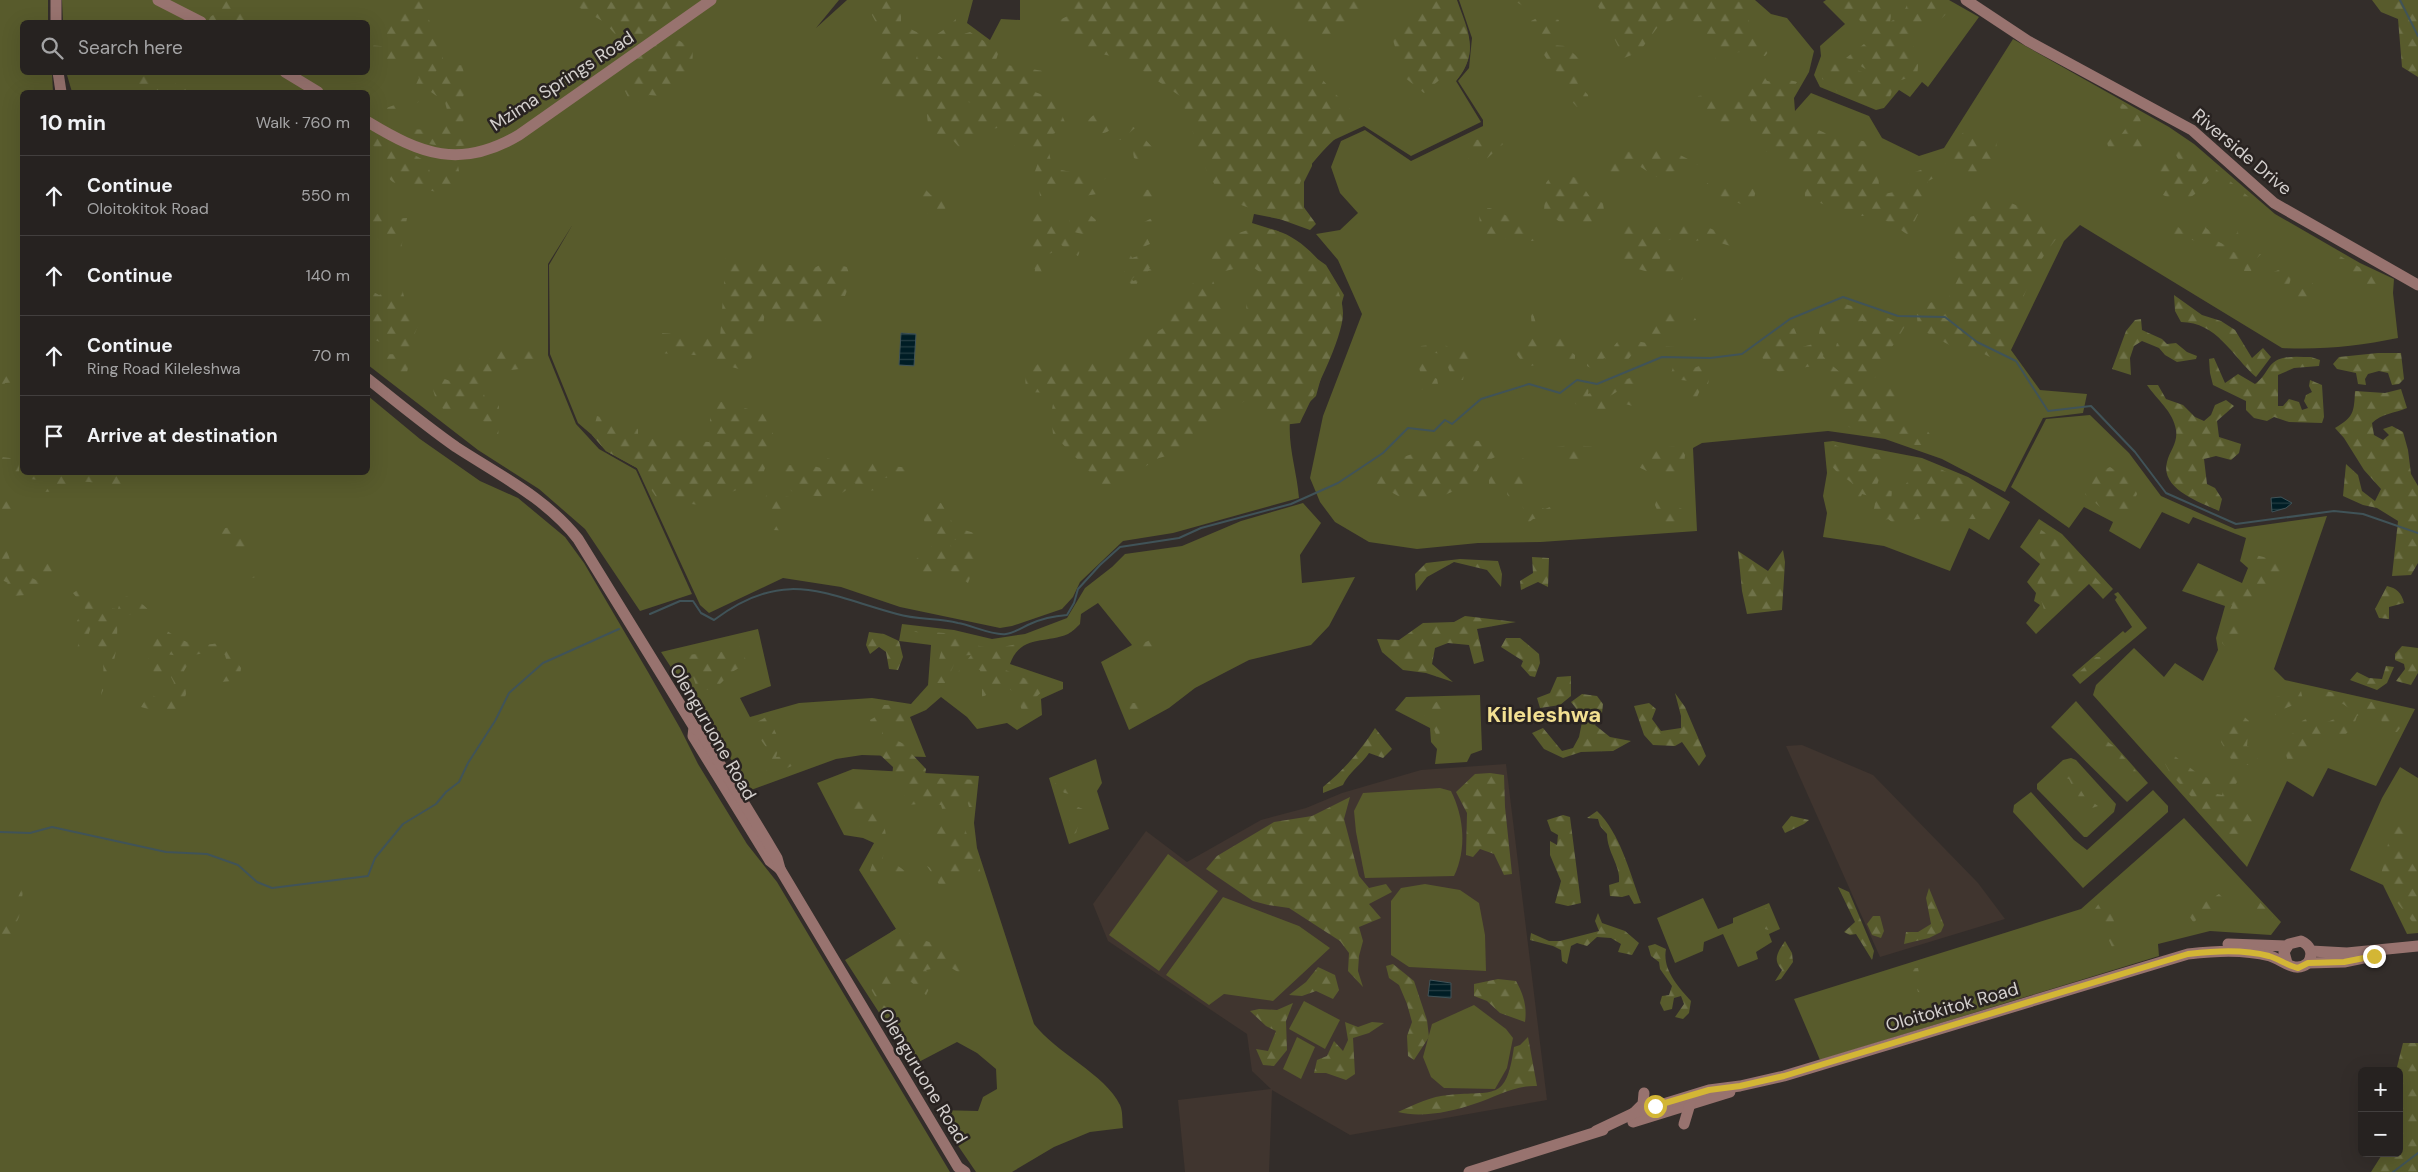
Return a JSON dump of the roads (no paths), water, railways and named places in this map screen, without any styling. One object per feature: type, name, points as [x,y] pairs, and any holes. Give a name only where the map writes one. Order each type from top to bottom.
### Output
[{"type":"street","points":[[56,0],[56,20]]},
{"type":"street","points":[[158,0],[197,20]]},
{"type":"street","name":"Mzima Springs Road","points":[[370,123],[409,146],[427,152],[473,153],[502,144],[527,130],[711,0]]},
{"type":"street","name":"Riverside Drive","points":[[1966,0],[2028,41],[2192,130],[2274,204],[2418,285]]},
{"type":"street","points":[[58,75],[61,90]]},
{"type":"street","points":[[290,75],[315,90]]},
{"type":"street","name":"Olenguruone Road","points":[[370,381],[454,446],[537,498],[567,525],[582,545],[694,727],[693,736],[720,784],[770,861],[780,869],[961,1170]]},
{"type":"street","points":[[2287,963],[2284,952],[2291,942],[2301,941],[2307,944],[2310,957]]},
{"type":"street","points":[[2188,954],[2217,945],[2287,946]]},
{"type":"street","points":[[2188,954],[2232,951],[2264,955],[2298,968],[2310,957],[2394,950],[2418,946]]},
{"type":"street","name":"Oloitokitok Road","points":[[1596,1131],[1634,1113],[1709,1090],[1740,1086],[1822,1065],[2188,954]]},
{"type":"street","name":"Oloitokitok Road","points":[[1469,1172],[1596,1131],[1623,1126],[1732,1091],[1740,1086]]},
{"type":"street","points":[[1634,1113],[1643,1104],[1644,1093]]},
{"type":"street","points":[[1684,1124],[1690,1104]]},
{"type":"water","points":[[901,333],[916,334],[914,366],[899,365]]},
{"type":"water","points":[[2281,497],[2292,503],[2286,508],[2272,512],[2271,498]]},
{"type":"water","points":[[1430,980],[1451,983],[1451,998],[1428,996]]},
{"type":"waterway","points":[[2400,0],[2418,36]]},
{"type":"waterway","points":[[650,614],[680,601],[693,601],[701,613],[714,620],[739,604],[762,594],[784,590],[804,590],[825,593],[905,616],[950,621],[995,633],[1009,633],[1039,620],[1067,615],[1074,603],[1078,589],[1120,547],[1179,538],[1201,528],[1291,504],[1338,483],[1383,453],[1408,428],[1434,431],[1445,420],[1452,424],[1481,399],[1529,384],[1560,393],[1577,380],[1597,384],[1662,357],[1710,358],[1742,354],[1790,319],[1843,297],[1898,316],[1945,317],[1977,342],[2016,361],[2048,411],[2091,406],[2135,452],[2166,493],[2236,524],[2334,511],[2363,514],[2418,533]]},
{"type":"waterway","points":[[0,832],[30,833],[52,827],[166,852],[207,854],[238,865],[257,882],[272,888],[368,876],[375,858],[403,824],[436,804],[446,792],[459,782],[468,763],[495,721],[509,693],[543,663],[619,629]]},
{"type":"waterway","points":[[2393,1172],[2418,1153]]},
{"type":"district","name":"Kileleshwa","points":[[1544,714]]}]
